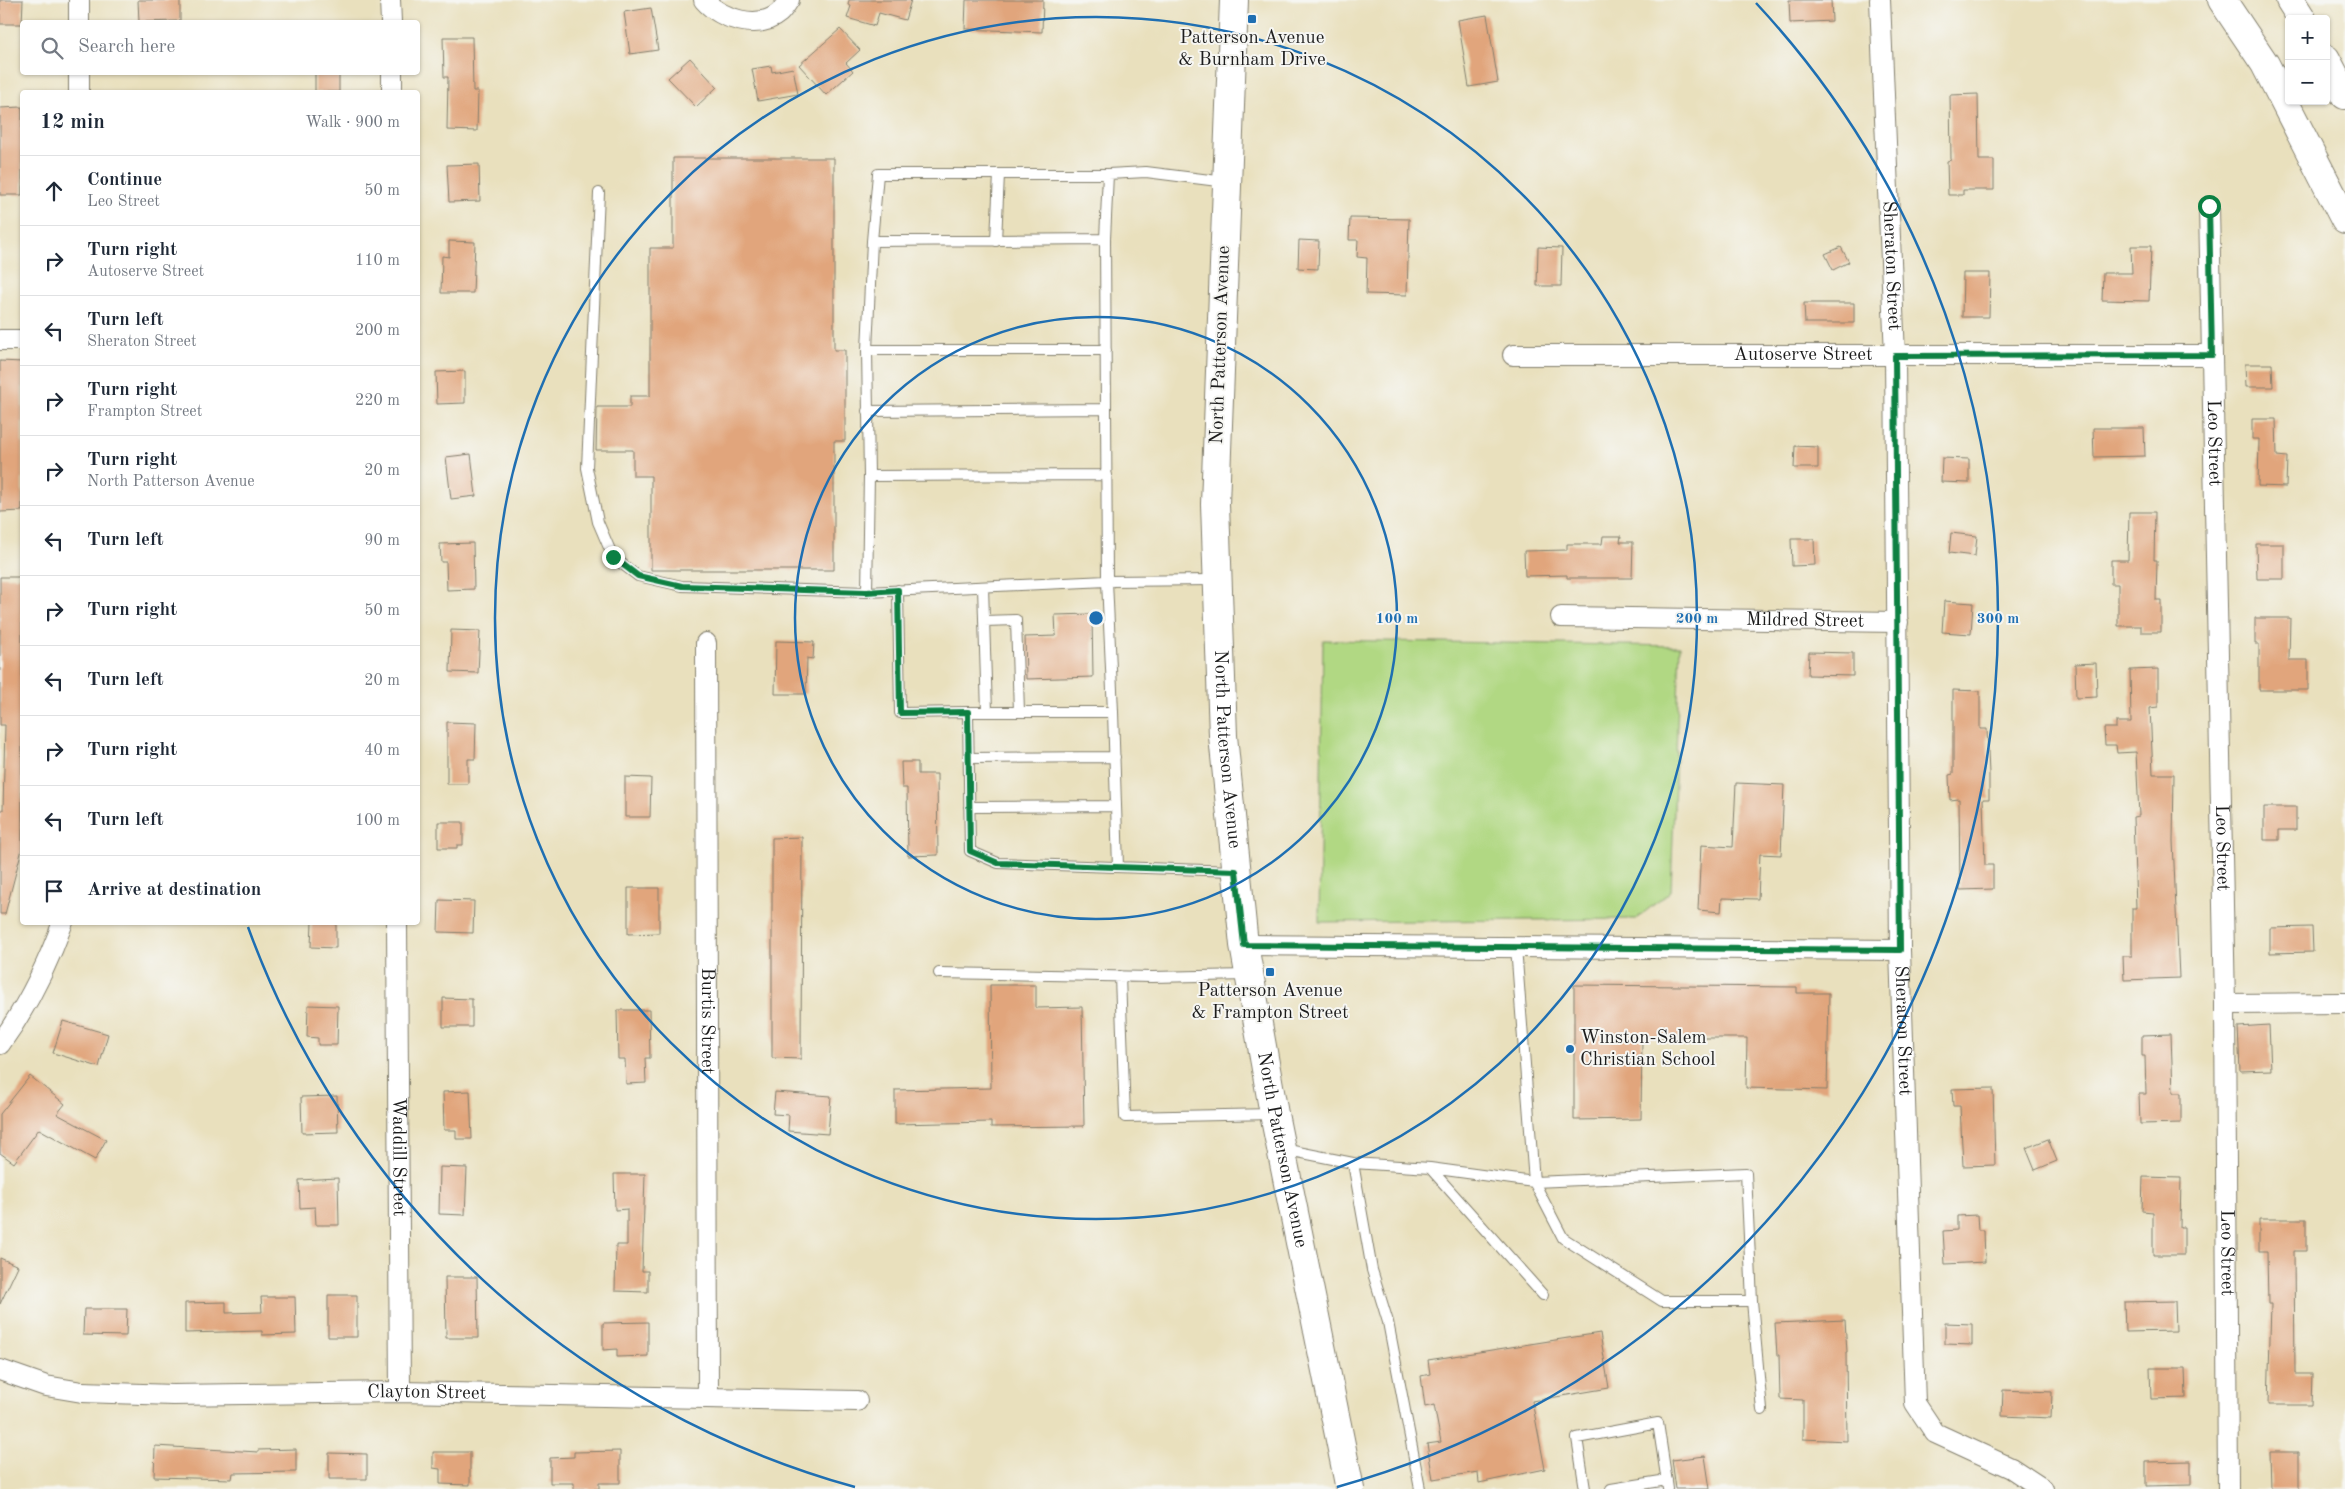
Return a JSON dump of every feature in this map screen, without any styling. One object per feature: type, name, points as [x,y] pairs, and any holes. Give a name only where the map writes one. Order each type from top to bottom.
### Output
[{"type":"main road","name":"North Patterson Avenue","points":[[1234,0],[1216,504],[1223,736],[1244,945],[1249,975],[1274,1114],[1350,1489]]},
{"type":"main road","points":[[2222,0],[2264,64],[2345,220]]},
{"type":"main road","points":[[2290,0],[2299,15]]},
{"type":"main road","points":[[2327,60],[2345,95]]},
{"type":"street","points":[[79,0],[79,20]]},
{"type":"street","points":[[390,0],[391,20]]},
{"type":"street","points":[[704,0],[728,18],[754,21],[773,17],[780,12],[789,0]]},
{"type":"street","name":"Sheraton Street","points":[[1880,0],[1895,356],[1900,950],[1915,1402],[1935,1433],[2010,1468],[2043,1489]]},
{"type":"street","points":[[79,75],[79,90]]},
{"type":"street","points":[[392,75],[392,90]]},
{"type":"street","name":"Leo Street","points":[[2209,206],[2225,1004],[2228,1489]]},
{"type":"street","points":[[0,340],[20,340]]},
{"type":"street","name":"Autoserve Street","points":[[1513,355],[2212,355]]},
{"type":"street","name":"Mildred Street","points":[[1561,617],[1898,622]]},
{"type":"street","name":"Burtis Street","points":[[706,644],[708,1397]]},
{"type":"street","points":[[0,1044],[34,991],[62,925]]},
{"type":"street","name":"Waddill Street","points":[[397,925],[400,1392]]},
{"type":"street","points":[[1244,945],[1900,950]]},
{"type":"street","points":[[2225,1004],[2345,1003]]},
{"type":"street","name":"Clayton Street","points":[[0,1370],[46,1386],[82,1392],[174,1395],[400,1392],[856,1401]]},
{"type":"lane","points":[[866,592],[869,476],[867,350],[872,241],[878,174],[1108,174],[1146,172],[1227,182]]},
{"type":"lane","points":[[996,241],[999,174]]},
{"type":"lane","points":[[1108,174],[1105,239],[1107,581],[1118,867]]},
{"type":"lane","points":[[599,193],[586,468],[598,522],[613,557],[638,576],[682,586],[866,592],[1107,581],[1218,580]]},
{"type":"lane","points":[[872,241],[1105,239]]},
{"type":"lane","points":[[867,350],[1106,350]]},
{"type":"lane","points":[[867,411],[1106,409]]},
{"type":"lane","points":[[869,476],[1107,475]]},
{"type":"lane","points":[[983,587],[987,712]]},
{"type":"lane","points":[[898,590],[900,713],[1113,712]]},
{"type":"lane","points":[[984,621],[1016,620],[1019,712]]},
{"type":"lane","points":[[968,712],[970,851],[998,863],[1236,871]]},
{"type":"lane","points":[[968,758],[1115,757]]},
{"type":"lane","points":[[969,806],[1116,806]]},
{"type":"lane","points":[[1516,947],[1534,1182],[1563,1238],[1662,1301],[1752,1301]]},
{"type":"lane","points":[[939,973],[1120,976],[1249,975]]},
{"type":"lane","points":[[1120,976],[1125,1117],[1274,1114]]},
{"type":"lane","points":[[1282,1149],[1353,1163],[1430,1168],[1534,1182],[1746,1173],[1752,1301],[1762,1410]]},
{"type":"lane","points":[[1353,1163],[1372,1270],[1388,1322],[1420,1489]]},
{"type":"lane","points":[[1430,1168],[1543,1296]]},
{"type":"lane","points":[[1585,1489],[1577,1438],[1658,1423],[1668,1485],[1611,1489]]},
{"type":"green space","points":[[1323,640],[1680,646],[1671,891],[1636,919],[1319,922]]},
{"type":"building","points":[[0,0],[23,0],[22,20],[20,20],[20,24],[0,24]]},
{"type":"building","points":[[138,0],[180,0],[180,20],[139,20]]},
{"type":"building","points":[[849,0],[911,0],[905,20],[879,13],[875,26],[847,18],[851,6],[848,5]]},
{"type":"building","points":[[966,0],[1043,0],[1042,32],[965,29]]},
{"type":"building","points":[[1789,0],[1831,0],[1832,21],[1790,23]]},
{"type":"building","points":[[651,8],[658,50],[630,54],[624,12]]},
{"type":"building","points":[[1487,15],[1498,82],[1469,87],[1458,20]]},
{"type":"building","points":[[840,29],[860,50],[846,63],[853,71],[826,95],[799,65]]},
{"type":"building","points":[[443,37],[472,37],[473,91],[478,91],[477,131],[447,130],[448,77],[444,77]]},
{"type":"building","points":[[690,58],[717,87],[696,107],[668,78]]},
{"type":"building","points":[[771,66],[772,72],[793,68],[798,94],[758,101],[752,69]]},
{"type":"building","points":[[315,75],[339,75],[339,90],[315,90]]},
{"type":"building","points":[[1978,94],[1979,160],[1994,160],[1994,190],[1963,190],[1963,195],[1948,195],[1947,161],[1951,160],[1950,95]]},
{"type":"building","points":[[20,107],[20,195],[0,195],[0,108]]},
{"type":"building","points":[[673,158],[834,158],[834,350],[845,350],[845,441],[834,441],[834,570],[651,570],[651,476],[633,476],[633,450],[596,450],[597,407],[630,407],[630,396],[650,396],[650,248],[673,248]]},
{"type":"building","points":[[479,164],[480,201],[449,202],[447,165]]},
{"type":"building","points":[[1350,218],[1409,219],[1407,295],[1366,294],[1367,258],[1357,257],[1358,240],[1349,240]]},
{"type":"building","points":[[1299,240],[1319,241],[1318,269],[1298,268]]},
{"type":"building","points":[[449,241],[475,242],[473,293],[441,293],[442,256],[449,257]]},
{"type":"building","points":[[2131,246],[2151,246],[2149,301],[2102,300],[2103,273],[2132,273]]},
{"type":"building","points":[[1538,247],[1562,248],[1561,286],[1537,286]]},
{"type":"building","points":[[1841,247],[1849,262],[1833,270],[1825,254]]},
{"type":"building","points":[[1963,273],[1990,273],[1989,317],[1962,317]]},
{"type":"building","points":[[1804,303],[1854,303],[1854,323],[1805,323]]},
{"type":"building","points":[[0,361],[20,362],[20,511],[0,512]]},
{"type":"building","points":[[2245,364],[2272,364],[2273,387],[2246,387]]},
{"type":"building","points":[[465,371],[465,403],[437,404],[436,372]]},
{"type":"building","points":[[2252,419],[2276,419],[2277,456],[2287,457],[2286,487],[2258,486],[2259,439],[2252,439]]},
{"type":"building","points":[[2093,428],[2144,428],[2145,456],[2094,457]]},
{"type":"building","points":[[1795,446],[1818,447],[1818,468],[1794,468]]},
{"type":"building","points":[[471,454],[476,496],[451,499],[446,457]]},
{"type":"building","points":[[1942,458],[1969,459],[1969,483],[1941,482]]},
{"type":"building","points":[[2129,512],[2155,512],[2154,560],[2157,560],[2156,600],[2161,600],[2161,632],[2141,632],[2141,626],[2118,626],[2118,584],[2111,584],[2111,560],[2128,560]]},
{"type":"building","points":[[1951,533],[1977,536],[1975,556],[1949,553]]},
{"type":"building","points":[[1603,536],[1621,536],[1620,542],[1633,542],[1632,578],[1567,578],[1567,575],[1525,576],[1524,551],[1567,550],[1567,544],[1602,544]]},
{"type":"building","points":[[1791,539],[1814,539],[1815,565],[1792,566]]},
{"type":"building","points":[[473,543],[474,589],[447,590],[446,562],[441,562],[440,544]]},
{"type":"building","points":[[2256,544],[2284,544],[2284,579],[2257,579]]},
{"type":"building","points":[[0,577],[20,577],[20,857],[5,914],[0,914],[0,810],[3,810],[5,725],[0,725]]},
{"type":"building","points":[[1944,601],[1973,603],[1971,634],[1942,632]]},
{"type":"building","points":[[1092,614],[1093,677],[1026,679],[1025,637],[1056,636],[1055,615]]},
{"type":"building","points":[[2255,618],[2290,618],[2289,660],[2308,660],[2308,690],[2259,690],[2259,644],[2255,644]]},
{"type":"building","points":[[451,630],[480,631],[478,673],[450,672]]},
{"type":"building","points":[[776,641],[814,642],[813,659],[807,658],[806,694],[775,694]]},
{"type":"building","points":[[1809,652],[1853,653],[1853,676],[1808,675]]},
{"type":"building","points":[[2096,663],[2097,697],[2076,698],[2075,664]]},
{"type":"building","points":[[2158,669],[2158,707],[2150,708],[2153,774],[2174,774],[2173,841],[2179,978],[2124,980],[2123,956],[2132,956],[2132,908],[2136,908],[2133,817],[2139,816],[2136,752],[2117,753],[2116,745],[2105,745],[2104,728],[2116,728],[2116,722],[2131,722],[2130,670]]},
{"type":"building","points":[[1953,690],[1980,691],[1980,729],[1987,729],[1989,774],[1989,799],[1983,799],[1985,865],[1993,865],[1993,889],[1960,890],[1959,799],[1950,800],[1949,775],[1953,774]]},
{"type":"building","points":[[447,722],[476,723],[475,759],[468,759],[468,784],[447,784]]},
{"type":"building","points":[[901,762],[918,762],[918,774],[937,774],[938,855],[908,856],[907,788],[902,788]]},
{"type":"building","points":[[625,777],[651,778],[650,817],[625,817]]},
{"type":"building","points":[[1736,783],[1784,785],[1781,855],[1760,854],[1758,899],[1722,898],[1721,912],[1698,910],[1701,845],[1733,847]]},
{"type":"building","points":[[2264,807],[2296,807],[2296,830],[2279,830],[2279,840],[2264,840]]},
{"type":"building","points":[[438,822],[463,822],[463,845],[457,845],[457,848],[438,848]]},
{"type":"building","points":[[802,837],[801,1059],[772,1058],[772,838]]},
{"type":"building","points":[[628,888],[659,888],[659,933],[628,934]]},
{"type":"building","points":[[439,900],[474,901],[473,933],[438,932]]},
{"type":"building","points":[[312,925],[336,925],[336,948],[311,947]]},
{"type":"building","points":[[2312,927],[2313,952],[2270,953],[2270,928]]},
{"type":"building","points":[[990,985],[1036,985],[1036,1008],[1082,1007],[1084,1126],[991,1127],[991,1122],[895,1124],[895,1090],[991,1088]]},
{"type":"building","points":[[1574,985],[1797,987],[1797,993],[1829,993],[1827,1090],[1746,1088],[1747,1038],[1642,1038],[1641,1119],[1574,1120]]},
{"type":"building","points":[[443,998],[472,999],[472,1027],[443,1027]]},
{"type":"building","points":[[308,1005],[338,1006],[337,1045],[318,1045],[318,1038],[307,1037]]},
{"type":"building","points":[[617,1010],[649,1010],[650,1058],[645,1058],[646,1083],[626,1084],[625,1059],[618,1059]]},
{"type":"building","points":[[63,1021],[108,1034],[99,1067],[53,1053]]},
{"type":"building","points":[[2269,1025],[2271,1070],[2240,1071],[2238,1027]]},
{"type":"building","points":[[2171,1034],[2173,1093],[2181,1093],[2181,1123],[2140,1124],[2139,1094],[2146,1094],[2145,1056],[2142,1056],[2142,1035]]},
{"type":"building","points":[[30,1076],[65,1104],[57,1114],[106,1140],[95,1160],[39,1129],[14,1163],[0,1153],[0,1114]]},
{"type":"building","points":[[1993,1088],[1995,1165],[1963,1166],[1960,1106],[1953,1106],[1952,1089]]},
{"type":"building","points":[[470,1091],[472,1139],[456,1139],[456,1130],[444,1130],[443,1092]]},
{"type":"building","points":[[775,1092],[831,1096],[828,1134],[788,1131],[789,1115],[773,1114]]},
{"type":"building","points":[[337,1096],[338,1132],[302,1133],[301,1097]]},
{"type":"building","points":[[2048,1139],[2057,1161],[2035,1170],[2026,1148]]},
{"type":"building","points":[[440,1167],[467,1168],[465,1215],[439,1214]]},
{"type":"building","points":[[614,1174],[645,1174],[642,1271],[648,1271],[648,1292],[615,1291],[616,1245],[627,1245],[627,1209],[615,1210]]},
{"type":"building","points":[[2143,1177],[2181,1178],[2180,1227],[2184,1227],[2184,1255],[2153,1255],[2153,1212],[2142,1211]]},
{"type":"building","points":[[338,1178],[339,1225],[316,1225],[315,1207],[300,1208],[299,1180]]},
{"type":"building","points":[[1977,1215],[1978,1230],[1984,1230],[1985,1262],[1945,1264],[1943,1231],[1957,1230],[1957,1216]]},
{"type":"building","points":[[2259,1219],[2306,1219],[2306,1251],[2294,1251],[2295,1374],[2312,1374],[2311,1405],[2268,1405],[2271,1304],[2268,1304],[2267,1251],[2259,1251]]},
{"type":"building","points":[[0,1258],[18,1266],[0,1304]]},
{"type":"building","points":[[445,1277],[477,1277],[478,1338],[446,1338]]},
{"type":"building","points":[[328,1295],[357,1295],[357,1337],[328,1337]]},
{"type":"building","points":[[261,1297],[295,1297],[296,1334],[262,1335],[262,1331],[185,1333],[185,1303],[226,1302],[226,1313],[262,1312]]},
{"type":"building","points":[[2175,1301],[2176,1331],[2125,1332],[2124,1302]]},
{"type":"building","points":[[84,1309],[127,1309],[126,1336],[83,1335]]},
{"type":"building","points":[[1845,1320],[1847,1441],[1803,1439],[1803,1400],[1780,1399],[1779,1355],[1777,1355],[1775,1323]]},
{"type":"building","points":[[648,1322],[648,1356],[617,1357],[617,1349],[603,1350],[603,1323]]},
{"type":"building","points":[[1945,1323],[1972,1324],[1972,1345],[1945,1344]]},
{"type":"building","points":[[1600,1333],[1609,1388],[1532,1401],[1545,1469],[1479,1483],[1478,1472],[1433,1479],[1427,1444],[1441,1442],[1434,1405],[1425,1407],[1421,1376],[1430,1374],[1428,1360]]},
{"type":"building","points":[[2150,1368],[2185,1368],[2186,1398],[2151,1399]]},
{"type":"building","points":[[2003,1390],[2052,1392],[2051,1418],[2002,1416]]},
{"type":"building","points":[[155,1446],[258,1452],[258,1450],[296,1449],[296,1472],[233,1473],[232,1479],[154,1477]]},
{"type":"building","points":[[620,1451],[620,1483],[599,1483],[599,1489],[574,1489],[574,1483],[550,1483],[550,1458],[574,1457],[574,1452]]},
{"type":"building","points":[[433,1452],[470,1452],[470,1485],[440,1484],[440,1469],[433,1468]]},
{"type":"building","points":[[2270,1452],[2299,1452],[2299,1489],[2271,1489]]},
{"type":"building","points":[[329,1453],[367,1454],[367,1479],[329,1479]]},
{"type":"building","points":[[1705,1456],[1710,1489],[1676,1489],[1672,1460]]},
{"type":"building","points":[[2191,1461],[2191,1485],[2146,1486],[2146,1462]]},
{"type":"place","name":"Patterson Avenue & Burnham Drive","points":[[1252,19]]},
{"type":"place","name":"Patterson Avenue & Frampton Street","points":[[1270,972]]},
{"type":"place","name":"Winston-Salem Christian School","points":[[1570,1049]]},
{"type":"route","points":[[613,557],[638,576],[682,586],[866,592],[898,590],[900,713],[968,712],[970,851],[998,863],[1236,871],[1244,945],[1900,950],[1895,356],[2212,355],[2209,206]]}]
